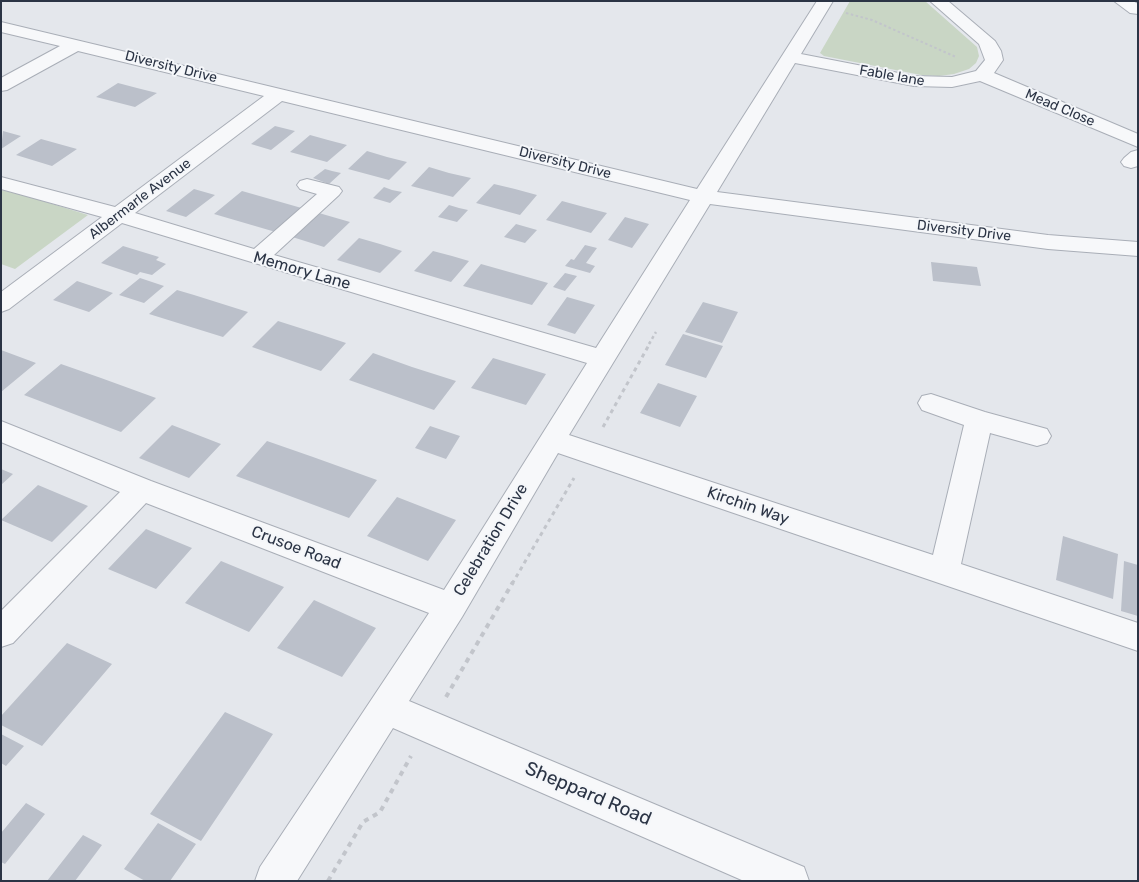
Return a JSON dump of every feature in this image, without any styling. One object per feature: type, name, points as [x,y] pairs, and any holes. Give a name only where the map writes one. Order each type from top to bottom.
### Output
[{"type":"street","points":[[938,1],[986,41],[992,51],[994,60],[983,74]]},
{"type":"street","points":[[704,197],[823,3]]},
{"type":"street","name":"Diversity Drive","points":[[1,27],[704,197],[1048,242],[1138,249]]},
{"type":"street","points":[[1,86],[77,44]]},
{"type":"street","name":"Fable lane","points":[[791,57],[914,81],[952,82],[983,74]]},
{"type":"street","name":"Mead Close","points":[[983,74],[1138,140]]},
{"type":"street","name":"Albermarle Avenue","points":[[1,304],[279,94]]},
{"type":"street","name":"Memory Lane","points":[[1,183],[119,215],[258,258],[603,358]]},
{"type":"street","points":[[258,258],[332,191],[307,185]]},
{"type":"street","name":"Celebration Drive","points":[[274,881],[451,607],[552,440],[704,197]]},
{"type":"street","points":[[931,403],[980,420],[1037,436]]},
{"type":"street","points":[[944,572],[980,420]]},
{"type":"street","name":"Crusoe Road","points":[[1,431],[142,489],[451,607]]},
{"type":"street","name":"Kirchin Way","points":[[552,440],[1138,637]]},
{"type":"street","points":[[1,633],[142,489]]},
{"type":"street","name":"Sheppard Road","points":[[386,708],[790,881]]},
{"type":"path","points":[[823,3],[872,20],[974,65],[983,74]]},
{"type":"path","points":[[328,881],[363,822],[380,812],[428,726],[590,452],[656,331]]},
{"type":"green space","points":[[850,1],[925,1],[977,47],[979,56],[976,63],[969,69],[939,76],[921,75],[824,56],[820,53]]},
{"type":"green space","points":[[1,190],[88,215],[15,269],[1,264]]},
{"type":"building","points":[[118,83],[157,93],[135,107],[96,97]]},
{"type":"building","points":[[275,126],[295,131],[271,150],[251,144]]},
{"type":"building","points":[[3,131],[21,136],[1,149]]},
{"type":"building","points":[[310,135],[347,145],[327,162],[290,152]]},
{"type":"building","points":[[41,139],[77,149],[52,166],[16,155]]},
{"type":"building","points":[[367,151],[407,162],[389,180],[348,169]]},
{"type":"building","points":[[429,167],[471,178],[453,197],[411,186]]},
{"type":"building","points":[[325,169],[341,173],[329,184],[313,178]]},
{"type":"building","points":[[494,184],[537,195],[520,215],[476,203]]},
{"type":"building","points":[[384,187],[402,192],[390,203],[373,198]]},
{"type":"building","points":[[194,189],[215,195],[186,217],[166,211]]},
{"type":"building","points":[[242,191],[305,209],[279,233],[214,214]]},
{"type":"building","points":[[562,201],[607,213],[591,233],[546,220]]},
{"type":"building","points":[[449,205],[468,210],[457,222],[438,217]]},
{"type":"building","points":[[312,211],[350,222],[324,247],[286,235]]},
{"type":"building","points":[[625,217],[649,224],[632,248],[608,240]]},
{"type":"building","points":[[516,224],[537,230],[525,243],[504,237]]},
{"type":"building","points":[[359,238],[402,251],[380,273],[337,260]]},
{"type":"building","points":[[585,245],[597,248],[586,263],[595,266],[590,273],[565,266],[571,259],[574,260]]},
{"type":"building","points":[[123,246],[159,257],[156,260],[166,264],[152,275],[140,272],[137,275],[101,263]]},
{"type":"building","points":[[433,251],[469,261],[451,282],[414,271]]},
{"type":"building","points":[[931,262],[977,267],[981,286],[933,281]]},
{"type":"building","points":[[481,264],[548,283],[532,305],[463,286]]},
{"type":"building","points":[[565,273],[577,276],[565,291],[553,287]]},
{"type":"building","points":[[140,278],[164,286],[144,303],[119,295]]},
{"type":"building","points":[[77,281],[113,293],[89,312],[53,300]]},
{"type":"building","points":[[177,290],[248,312],[223,337],[149,314]]},
{"type":"building","points":[[567,297],[595,305],[575,334],[547,325]]},
{"type":"building","points":[[703,302],[738,312],[722,343],[685,332]]},
{"type":"building","points":[[278,321],[346,343],[321,371],[252,347]]},
{"type":"building","points":[[683,334],[723,346],[706,378],[665,365]]},
{"type":"building","points":[[1,350],[36,363],[1,392]]},
{"type":"building","points":[[373,353],[456,381],[434,410],[349,380]]},
{"type":"building","points":[[493,358],[546,374],[526,405],[471,388]]},
{"type":"building","points":[[61,364],[156,398],[121,432],[24,395]]},
{"type":"building","points":[[658,383],[697,396],[680,427],[640,413]]},
{"type":"building","points":[[172,425],[221,444],[189,478],[139,458]]},
{"type":"building","points":[[430,426],[460,436],[446,459],[415,448]]},
{"type":"building","points":[[267,441],[377,480],[349,518],[236,476]]},
{"type":"building","points":[[1,469],[13,474],[1,485]]},
{"type":"building","points":[[38,485],[88,506],[52,542],[1,520]]},
{"type":"building","points":[[397,497],[456,520],[428,561],[367,536]]},
{"type":"building","points":[[146,529],[192,548],[156,589],[108,569]]},
{"type":"building","points":[[1063,536],[1118,554],[1113,599],[1056,580]]},
{"type":"building","points":[[221,561],[284,587],[249,632],[185,603]]},
{"type":"building","points":[[1124,561],[1138,565],[1138,616],[1121,611]]},
{"type":"building","points":[[314,600],[376,628],[342,677],[277,648]]},
{"type":"building","points":[[67,643],[112,664],[42,746],[1,725],[1,716]]},
{"type":"building","points":[[225,712],[273,734],[201,841],[150,814]]},
{"type":"building","points":[[1,734],[24,746],[6,766],[1,763]]},
{"type":"building","points":[[26,803],[45,814],[5,864],[1,862],[1,833]]},
{"type":"building","points":[[158,823],[196,844],[170,881],[145,881],[124,869]]},
{"type":"building","points":[[83,835],[102,845],[75,881],[47,881]]}]
